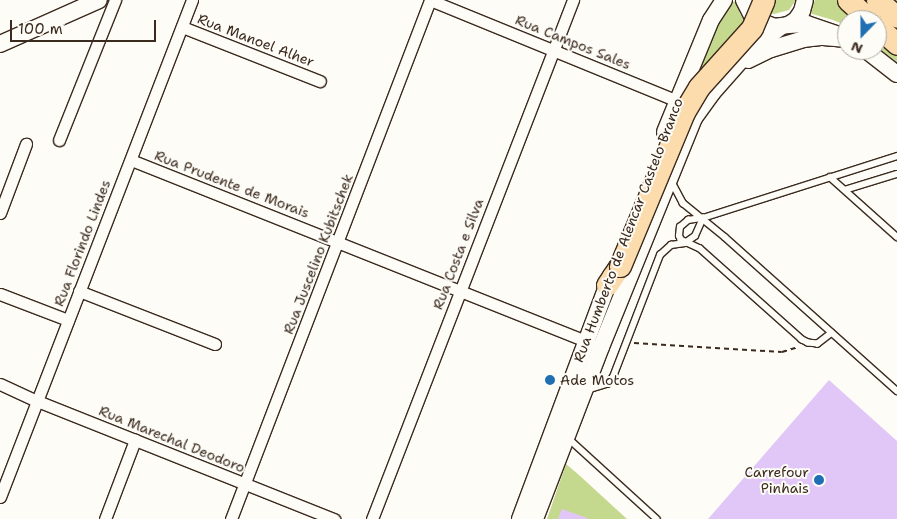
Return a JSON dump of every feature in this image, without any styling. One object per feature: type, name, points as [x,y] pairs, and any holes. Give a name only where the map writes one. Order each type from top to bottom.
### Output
[{"type":"highway","points":[[607,286],[620,266],[684,112],[699,87],[752,28],[764,0]]},
{"type":"highway","points":[[848,0],[859,10]]},
{"type":"highway","points":[[878,0],[897,18]]},
{"type":"highway","points":[[887,35],[897,44]]},
{"type":"main road","points":[[0,44],[98,0]]},
{"type":"main road","points":[[712,20],[714,0]]},
{"type":"main road","name":"Rua Humberto de Alencar Castelo Branco","points":[[535,519],[585,341],[677,101],[712,20],[724,0]]},
{"type":"main road","points":[[744,0],[748,12],[759,22],[774,27],[816,26],[837,35]]},
{"type":"main road","name":"Rua Humberto de Alencar Castelo Branco","points":[[520,519],[559,434],[584,391],[694,118],[712,93],[756,45],[796,20],[802,11],[805,0]]},
{"type":"main road","points":[[733,70],[771,48],[803,39],[823,37],[837,38]]},
{"type":"main road","points":[[879,60],[897,74]]},
{"type":"street","points":[[59,140],[115,0]]},
{"type":"street","name":"Rua Florindo Lindes","points":[[0,497],[192,0]]},
{"type":"street","name":"Rua Campos Sales","points":[[430,0],[677,101]]},
{"type":"street","name":"Rua Juscelino Kubitschek","points":[[231,519],[339,242],[430,0]]},
{"type":"street","name":"Rua Costa e Silva","points":[[372,519],[573,0]]},
{"type":"street","name":"Rua Manoel Alher","points":[[182,27],[320,81]]},
{"type":"street","points":[[0,213],[26,144]]},
{"type":"street","name":"Rua Prudente de Morais","points":[[131,160],[601,347]]},
{"type":"street","points":[[79,291],[215,344]]},
{"type":"street","points":[[0,294],[68,320]]},
{"type":"street","name":"Rua Marechal Deodoro","points":[[0,384],[37,401],[334,519]]},
{"type":"street","points":[[104,519],[135,440]]},
{"type":"lane","points":[[832,333],[818,344],[808,343],[797,336],[700,250],[685,243],[679,236],[681,225],[688,220],[703,218],[897,156]]},
{"type":"lane","points":[[845,190],[897,174]]},
{"type":"lane","points":[[830,177],[897,237]]},
{"type":"lane","points":[[670,178],[679,199],[703,218],[897,391]]},
{"type":"lane","points":[[584,391],[602,386],[610,381],[660,255],[671,245],[685,243],[697,233],[703,218]]},
{"type":"lane","points":[[559,434],[657,519]]},
{"type":"path","points":[[627,342],[782,352],[808,343]]},
{"type":"green space","points":[[755,0],[796,0],[789,10],[774,14],[769,13]]},
{"type":"green space","points":[[815,0],[897,0],[897,62],[887,54],[887,10],[837,10],[837,22],[809,13]]},
{"type":"green space","points":[[729,1],[737,2],[740,14],[748,25],[690,92],[718,21]]},
{"type":"green space","points":[[566,464],[579,475],[627,519],[547,519]]},
{"type":"building","name":"Carrefour Pinhais","points":[[829,380],[897,441],[897,519],[708,519]]},
{"type":"building","points":[[562,509],[587,518],[587,519],[558,519]]},
{"type":"place","name":"Ade Motos","points":[[550,380]]},
{"type":"place","name":"Carrefour Pinhais","points":[[819,480]]}]
